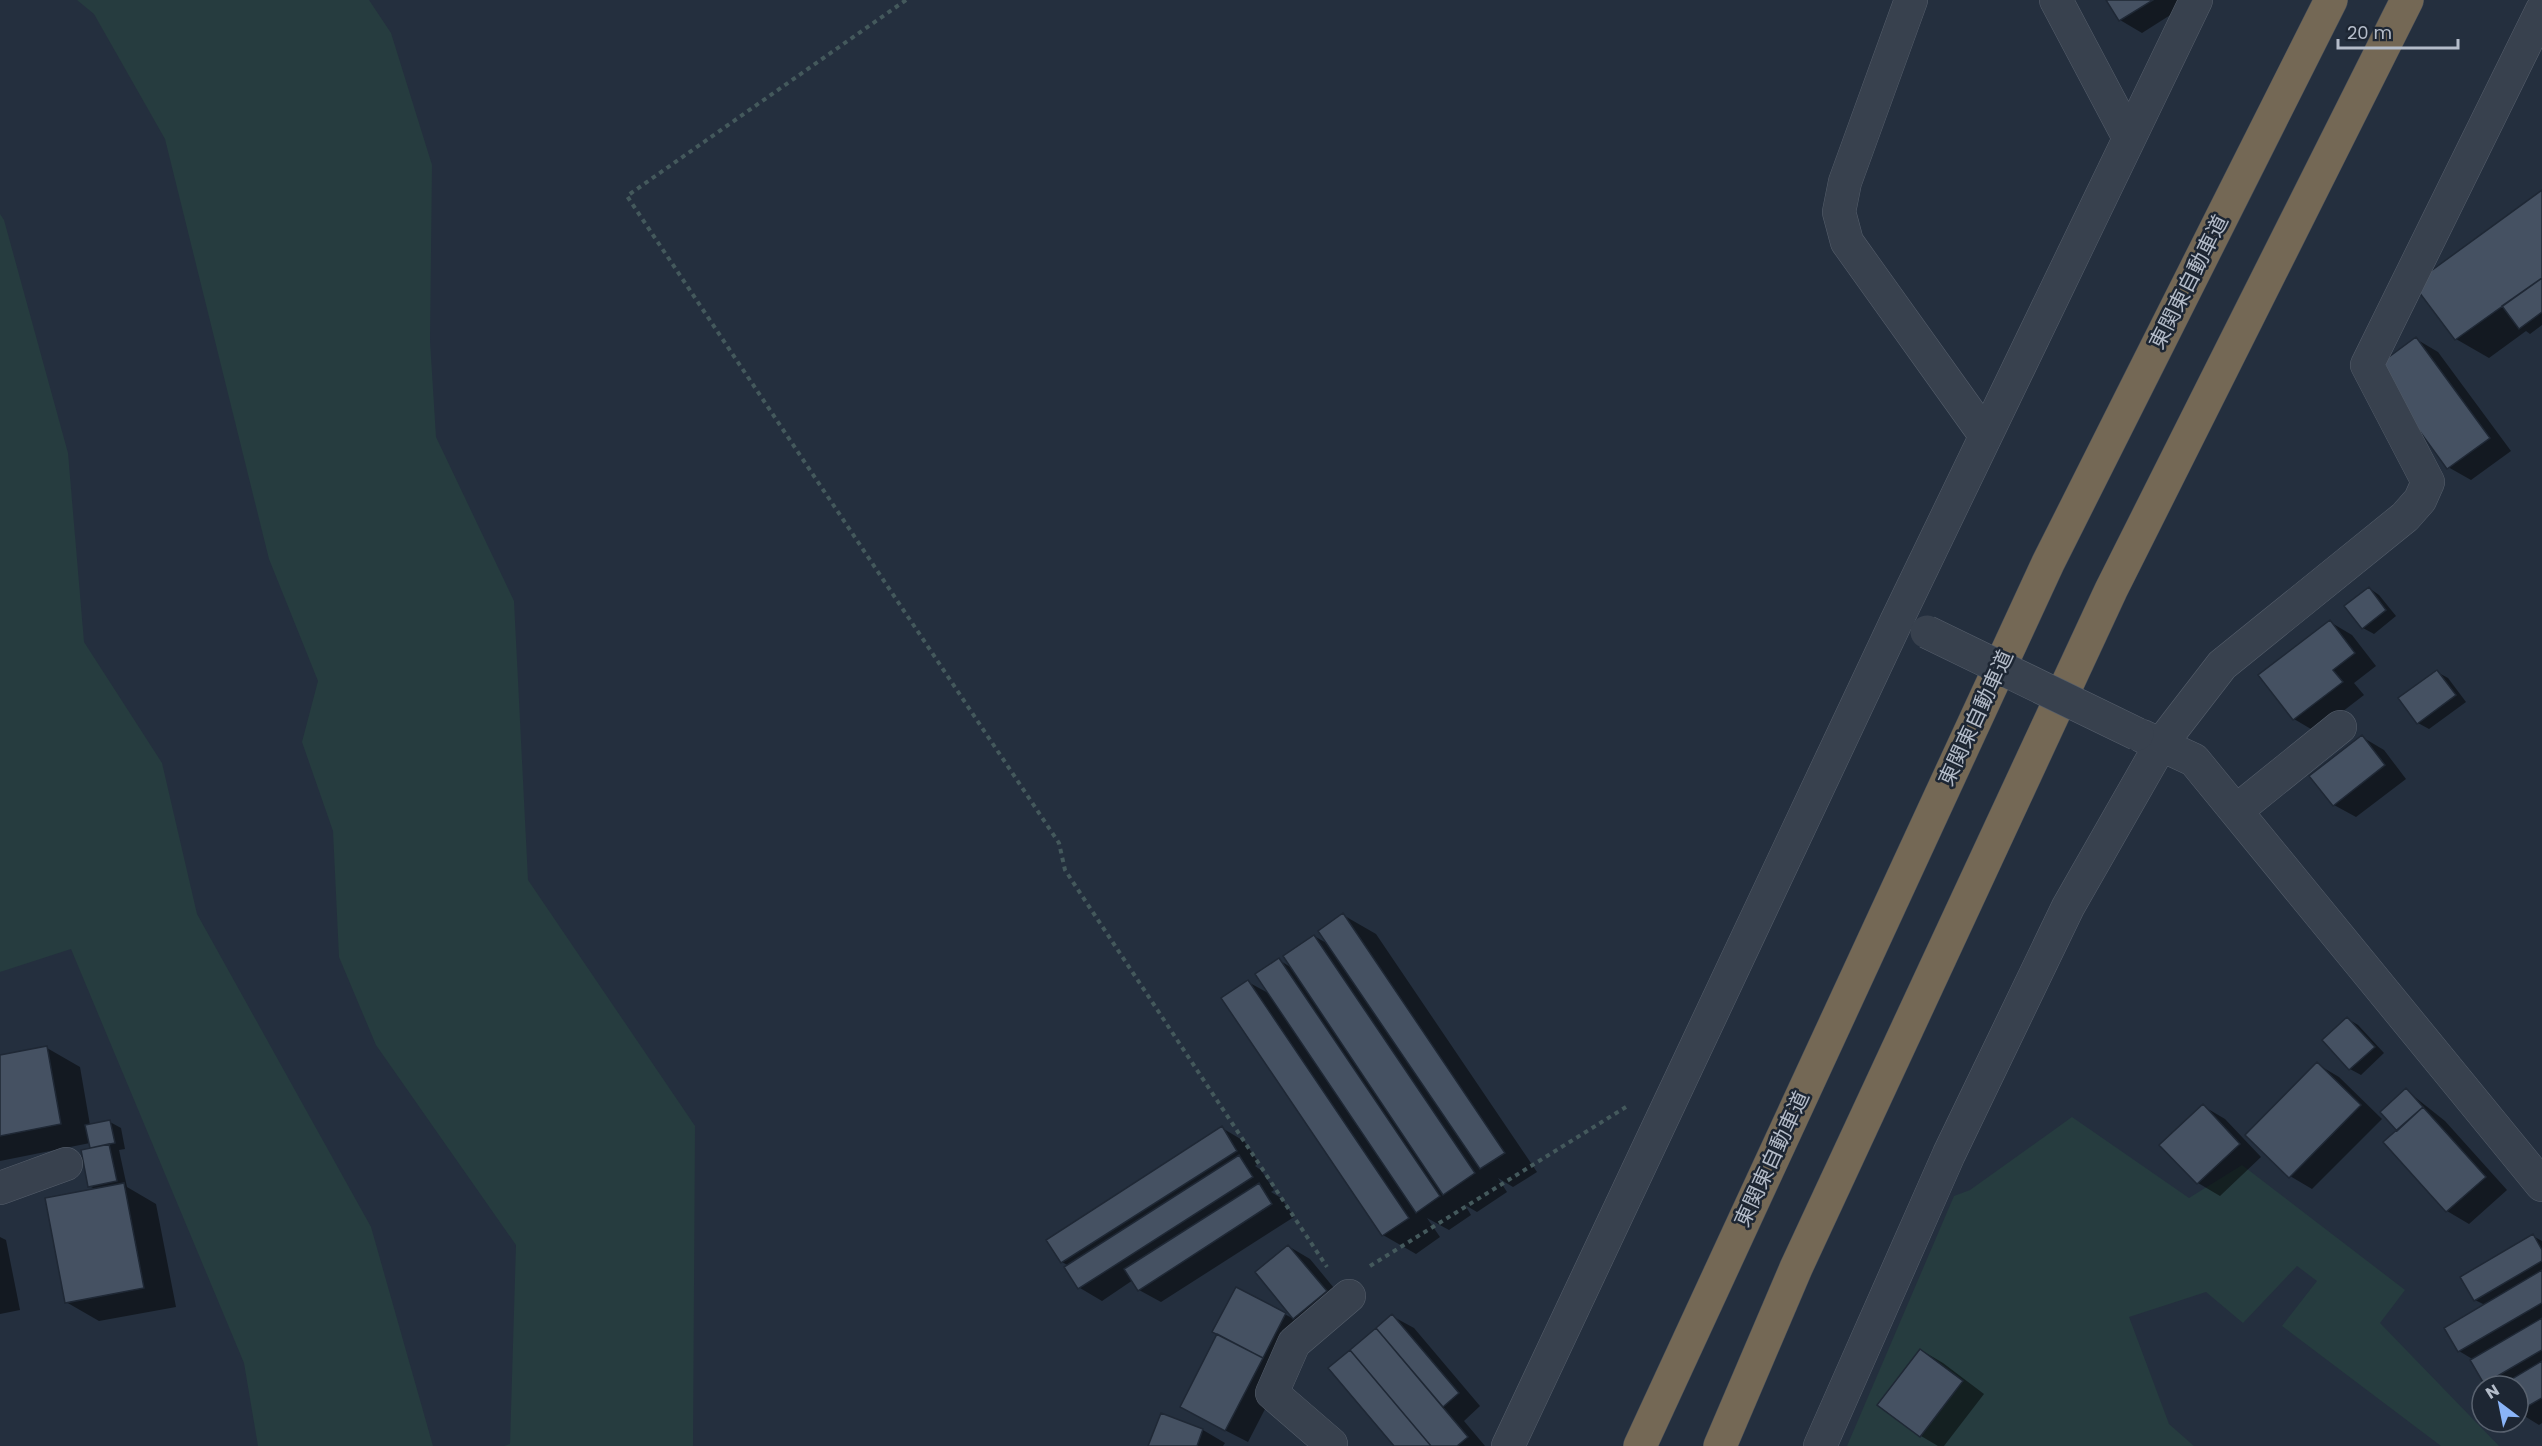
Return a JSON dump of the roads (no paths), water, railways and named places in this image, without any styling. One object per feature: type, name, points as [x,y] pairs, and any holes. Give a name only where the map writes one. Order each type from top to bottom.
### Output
[{"type":"highway","name":"東関東自動車道","points":[[1640,1446],[2048,563],[2331,0]]},
{"type":"highway","points":[[1720,1446],[1796,1268],[2111,590],[2407,0]]},
{"type":"street","points":[[1911,0],[1845,182],[1839,212],[1847,242],[1985,435]]},
{"type":"street","points":[[2056,0],[2128,136]]},
{"type":"street","points":[[1508,1446],[1661,1115],[2128,136],[2196,0]]},
{"type":"street","points":[[1820,1446],[1949,1154],[2149,739],[2222,665],[2405,517],[2420,500],[2428,482],[2367,365],[2542,10]]},
{"type":"street","points":[[1896,622],[1927,632],[2194,760],[2542,1185]]},
{"type":"street","points":[[2236,812],[2340,727]]},
{"type":"street","points":[[0,1188],[66,1164]]},
{"type":"street","points":[[1329,1446],[1331,1444],[1272,1393],[1294,1342],[1347,1281]]}]
